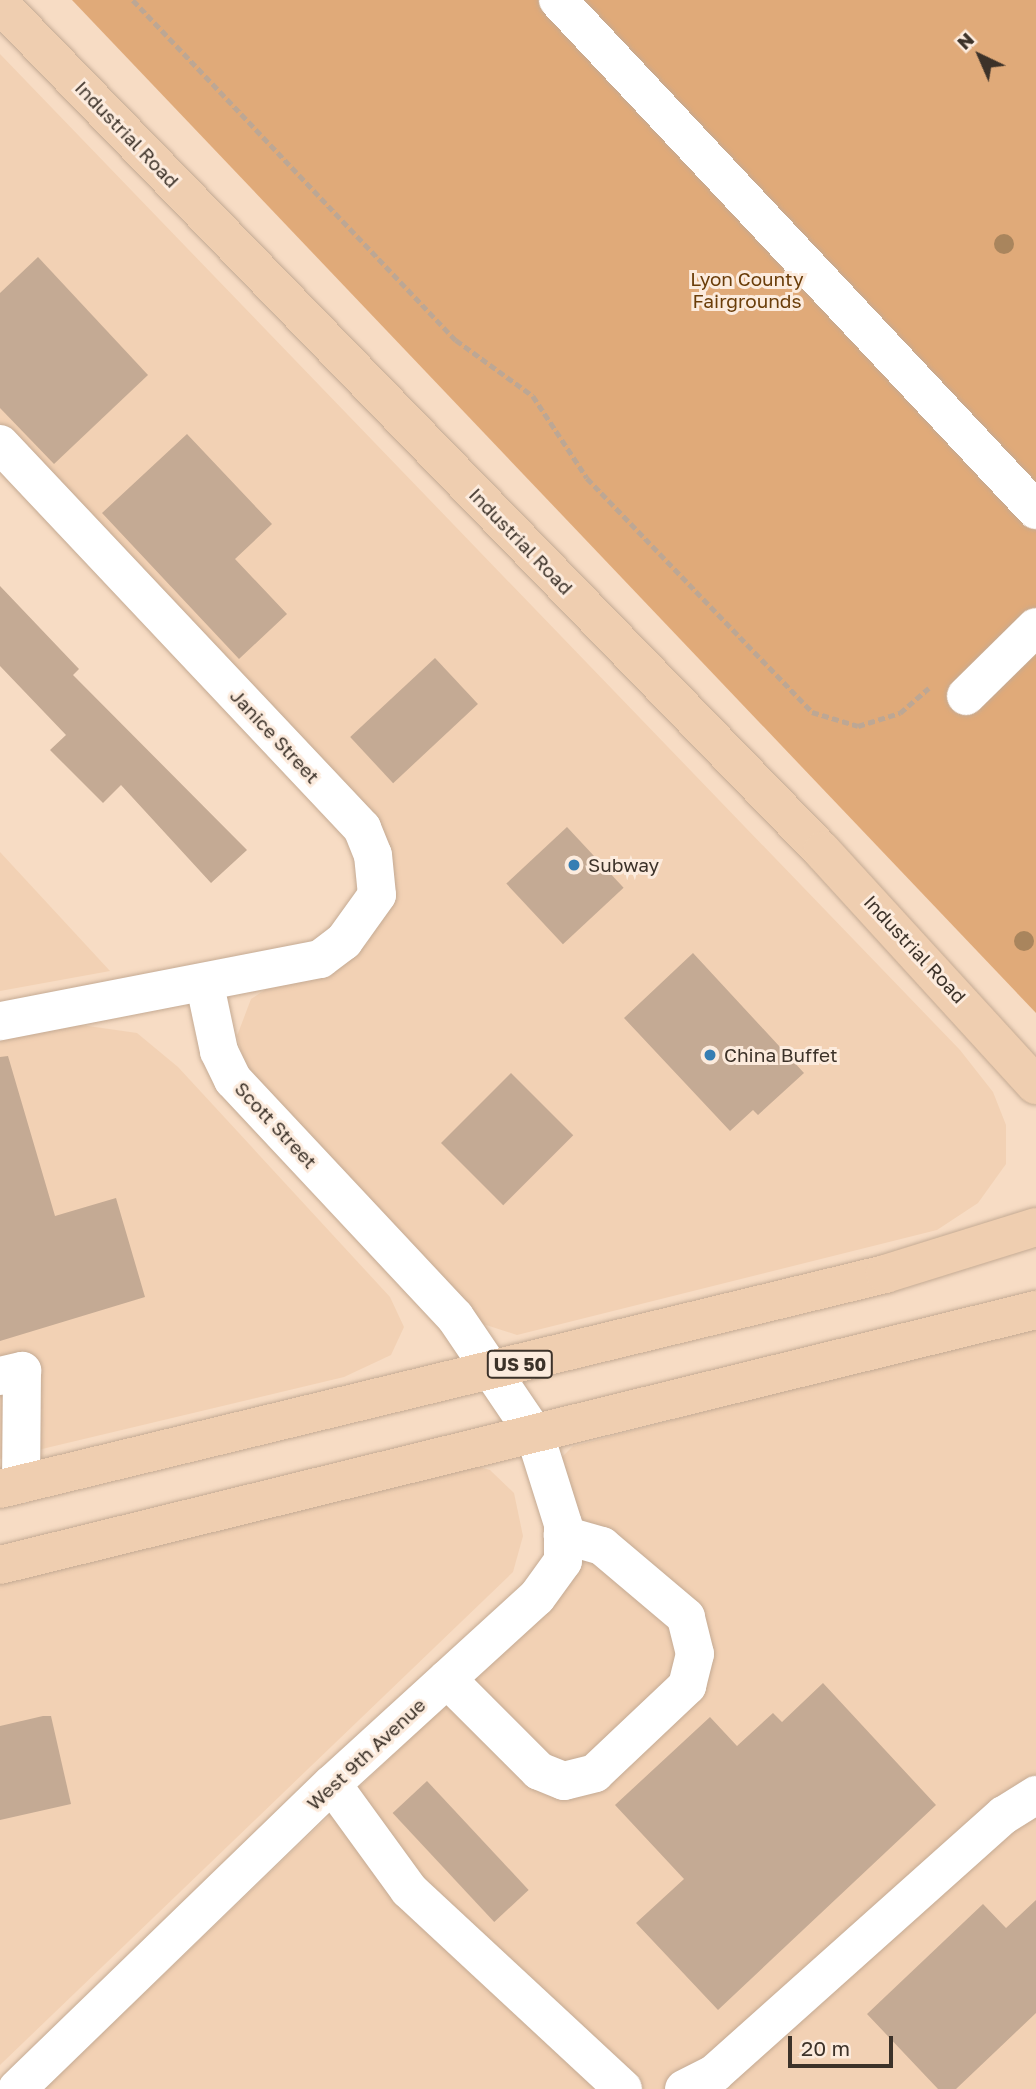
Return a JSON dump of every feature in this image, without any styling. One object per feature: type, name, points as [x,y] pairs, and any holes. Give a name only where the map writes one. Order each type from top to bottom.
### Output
[{"type":"main road","name":"Industrial Road","points":[[0,4],[822,851],[1036,1084]]},
{"type":"main road","name":"US 50","points":[[11,1487],[885,1274],[1036,1227]]},
{"type":"main road","points":[[0,1566],[1036,1310]]},
{"type":"street","points":[[558,0],[1036,510]]},
{"type":"street","name":"Janice Street","points":[[0,444],[362,828],[373,855],[377,895],[336,947],[320,959],[205,985]]},
{"type":"street","points":[[952,689],[1036,627]]},
{"type":"street","points":[[0,1021],[205,985]]},
{"type":"street","name":"Scott Street","points":[[205,985],[219,1051],[233,1080],[455,1317],[491,1371]]},
{"type":"street","points":[[0,1376],[22,1371],[11,1487]]},
{"type":"street","name":"West 9th Avenue","points":[[17,2089],[332,1784],[537,1597],[563,1561],[563,1535],[535,1434],[491,1371]]},
{"type":"street","points":[[447,1679],[539,1771],[564,1781],[595,1773],[687,1686],[695,1654],[686,1617],[602,1546],[563,1535]]},
{"type":"street","points":[[332,1784],[409,1890],[623,2089]]},
{"type":"street","points":[[684,2089],[715,2073],[1004,1815],[1036,1795]]},
{"type":"path","points":[[133,0],[456,340],[533,396],[587,478],[812,712],[858,726],[900,713],[952,689]]},
{"type":"shaded area","points":[[0,54],[960,1050],[993,1092],[1006,1125],[1006,1164],[978,1203],[937,1230],[517,1335],[483,1324],[462,1306],[248,1077],[237,1036],[251,999],[274,984],[342,965],[368,943],[382,913],[358,800],[0,423]]},
{"type":"shaded area","points":[[0,852],[110,971],[0,991]]},
{"type":"shaded area","points":[[81,1025],[137,1033],[178,1067],[390,1297],[404,1327],[391,1355],[344,1377],[0,1459],[0,1038]]},
{"type":"shaded area","points":[[1036,1325],[1036,2089],[44,2089],[553,1602],[560,1459],[573,1446]]},
{"type":"shaded area","points":[[472,1465],[490,1470],[514,1493],[523,1536],[513,1572],[0,2065],[0,1581]]},
{"type":"green space","name":"Lyon County Fairgrounds","points":[[72,0],[1036,0],[1036,1013]]},
{"type":"building","points":[[38,257],[148,375],[54,464],[0,408],[0,293]]},
{"type":"building","points":[[187,434],[272,524],[235,559],[287,614],[239,659],[102,513]]},
{"type":"building","points":[[0,586],[79,669],[73,675],[247,850],[211,883],[121,785],[103,803],[50,750],[66,735],[0,666]]},
{"type":"building","points":[[435,658],[478,704],[393,783],[350,737]]},
{"type":"building","points":[[567,827],[624,888],[563,944],[506,884]]},
{"type":"building","points":[[693,953],[804,1073],[758,1115],[753,1110],[730,1131],[624,1018]]},
{"type":"building","points":[[8,1056],[55,1216],[116,1198],[145,1297],[0,1341],[0,1057]]},
{"type":"building","points":[[511,1073],[573,1135],[503,1205],[441,1143]]},
{"type":"building","points":[[823,1683],[936,1805],[718,2010],[636,1923],[684,1879],[615,1805],[710,1717],[737,1746],[773,1713],[782,1722]]},
{"type":"building","points":[[51,1716],[71,1804],[0,1820],[0,1726]]},
{"type":"building","points":[[427,1781],[529,1890],[494,1922],[393,1813]]},
{"type":"building","points":[[1036,1900],[1036,2013],[956,2089],[938,2089],[867,2014],[983,1904],[1006,1928]]},
{"type":"place","name":"Subway","points":[[574,865]]},
{"type":"place","name":"China Buffet","points":[[710,1055]]}]
